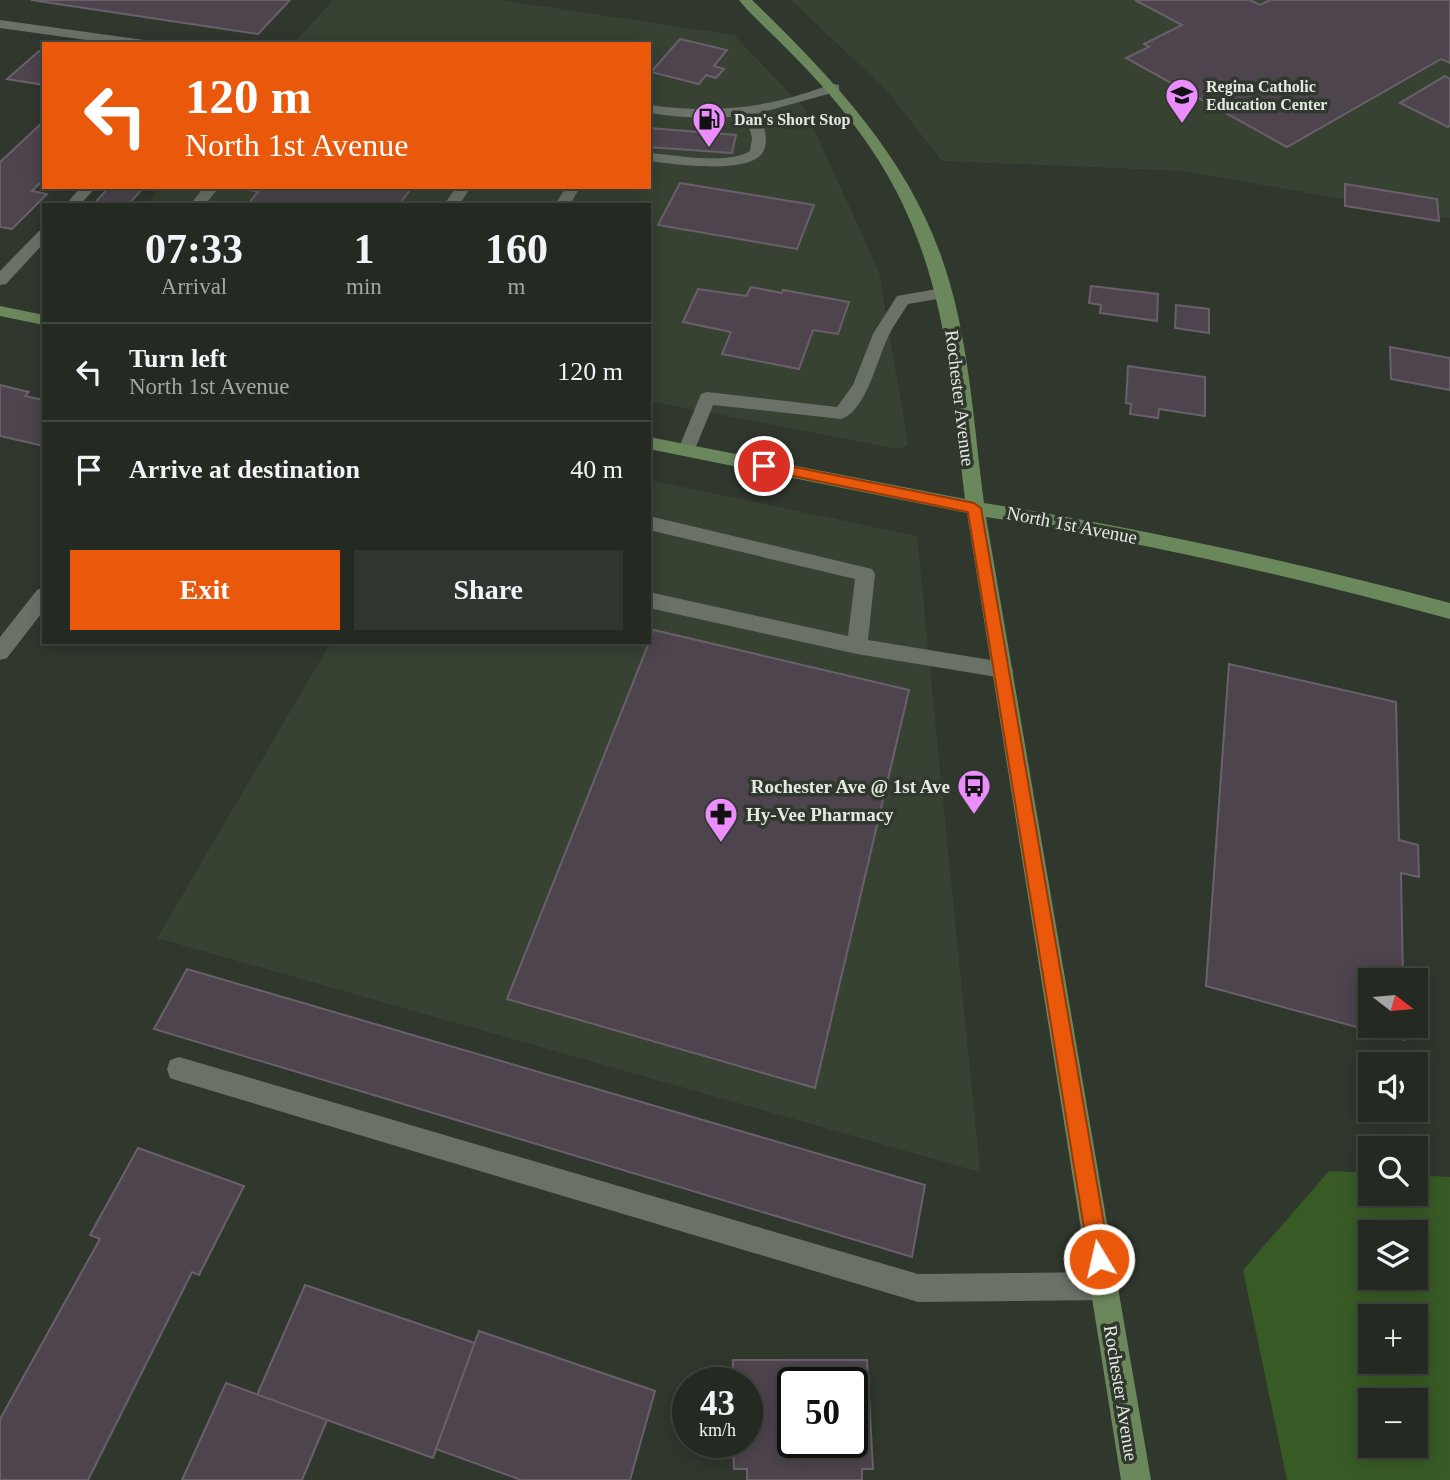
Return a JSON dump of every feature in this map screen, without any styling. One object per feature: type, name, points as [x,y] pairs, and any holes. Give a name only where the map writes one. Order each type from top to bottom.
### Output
[{"type":"main road","name":"Rochester Avenue","points":[[746,0],[834,88],[885,156],[917,215],[934,258],[952,328],[974,508],[1136,1480]]},
{"type":"main road","points":[[0,311],[42,320]]},
{"type":"main road","name":"North 1st Avenue","points":[[651,443],[974,508],[1091,527],[1354,585],[1450,611]]},
{"type":"street","points":[[0,24],[130,42]]},
{"type":"street","points":[[651,109],[715,114],[752,111],[801,100],[834,88]]},
{"type":"street","points":[[651,158],[713,161],[749,159],[757,152],[760,142],[752,111]]},
{"type":"street","points":[[74,203],[87,189]]},
{"type":"street","points":[[199,203],[210,189]]},
{"type":"street","points":[[0,280],[42,236]]},
{"type":"street","points":[[687,450],[706,398],[841,413],[861,387],[881,334],[903,300],[943,293]]},
{"type":"street","points":[[651,523],[865,574],[857,646]]},
{"type":"street","points":[[0,652],[42,598]]},
{"type":"street","points":[[651,600],[857,646],[1003,670]]},
{"type":"street","points":[[178,1069],[918,1288],[1104,1286]]},
{"type":"shaded area","points":[[333,0],[501,0],[734,35],[805,109],[879,272],[908,445],[898,449],[651,401],[651,203],[147,203],[159,189],[651,189],[651,42],[295,42]]},
{"type":"shaded area","name":"Regina Catholic Education Center","points":[[791,0],[1450,0],[1450,218],[1183,171],[942,161],[886,90]]},
{"type":"shaded area","points":[[651,480],[917,536],[980,1172],[157,938],[330,644],[651,644]]},
{"type":"green space","points":[[1329,1171],[1358,1172],[1358,1206],[1428,1206],[1428,1176],[1450,1177],[1450,1480],[1287,1480],[1243,1270]]},
{"type":"building","points":[[31,0],[290,0],[258,34]]},
{"type":"building","points":[[1135,0],[1250,0],[1260,5],[1270,0],[1450,0],[1450,63],[1441,59],[1287,147],[1126,58],[1149,47],[1144,44],[1182,25]]},
{"type":"building","points":[[680,39],[727,50],[714,66],[724,69],[716,78],[706,75],[699,84],[651,72]]},
{"type":"building","points":[[39,51],[42,52],[42,85],[7,79]]},
{"type":"building","points":[[1445,76],[1450,79],[1448,127],[1400,103]]},
{"type":"building","points":[[42,123],[42,181],[32,191],[47,194],[12,229],[0,227],[0,162]]},
{"type":"building","points":[[651,128],[736,135],[732,153],[651,147]]},
{"type":"building","points":[[680,183],[814,205],[797,249],[658,225]]},
{"type":"building","points":[[1345,184],[1437,199],[1439,221],[1345,206]]},
{"type":"building","points":[[107,189],[142,189],[130,203],[95,203]]},
{"type":"building","points":[[411,189],[400,203],[249,203],[258,192],[249,190]]},
{"type":"building","points":[[1091,286],[1158,294],[1157,321],[1100,313],[1101,305],[1089,303]]},
{"type":"building","points":[[751,287],[849,302],[838,334],[813,330],[799,369],[722,354],[731,332],[683,322],[698,289],[746,296]]},
{"type":"building","points":[[1176,305],[1209,309],[1209,333],[1175,328]]},
{"type":"building","points":[[1390,347],[1450,358],[1450,390],[1391,379]]},
{"type":"building","points":[[1128,366],[1205,377],[1205,416],[1159,409],[1158,418],[1130,414],[1131,404],[1126,403]]},
{"type":"building","points":[[0,385],[29,392],[25,396],[42,400],[42,446],[0,436]]},
{"type":"building","name":"Hy-Vee Pharmacy","points":[[654,630],[909,690],[815,1088],[507,999],[648,644],[651,644]]},
{"type":"building","points":[[1229,664],[1396,702],[1399,840],[1418,845],[1419,877],[1401,873],[1403,968],[1358,968],[1358,1027],[1206,986]]},
{"type":"building","points":[[187,969],[925,1185],[912,1257],[154,1029]]},
{"type":"building","points":[[138,1148],[244,1186],[199,1275],[192,1272],[88,1480],[0,1480],[0,1419],[100,1239],[90,1235]]},
{"type":"building","points":[[305,1285],[475,1343],[433,1458],[257,1395]]},
{"type":"building","points":[[479,1331],[655,1391],[630,1480],[521,1480],[436,1449]]},
{"type":"building","points":[[733,1360],[867,1360],[867,1367],[777,1367],[777,1458],[868,1458],[868,1378],[873,1469],[862,1469],[862,1480],[747,1480],[747,1469],[734,1469],[734,1458],[763,1458],[763,1367],[733,1367]]},
{"type":"building","points":[[226,1383],[327,1420],[302,1480],[182,1480]]},
{"type":"place","name":"Regina Catholic Education Center","points":[[1182,125]]},
{"type":"place","name":"Dan's Short Stop","points":[[709,149]]},
{"type":"place","name":"Rochester Ave @ 1st Ave","points":[[974,816]]},
{"type":"place","name":"Hy-Vee Pharmacy","points":[[721,844]]},
{"type":"route","points":[[764,466],[974,508],[1099,1259]]}]
